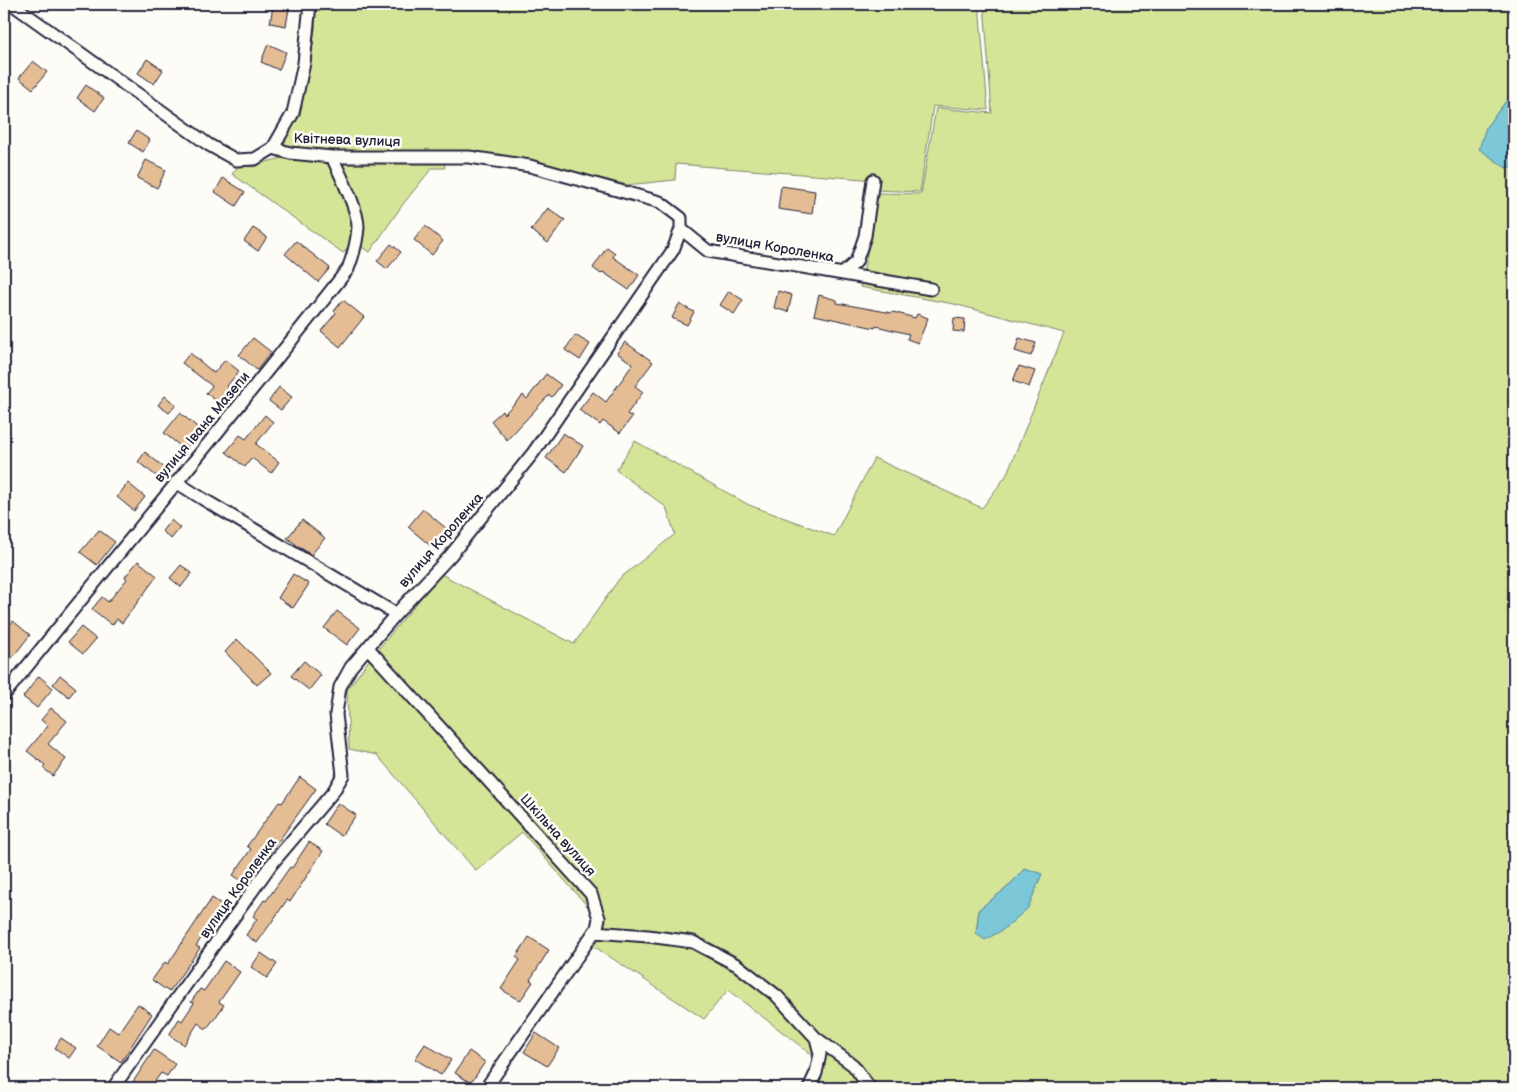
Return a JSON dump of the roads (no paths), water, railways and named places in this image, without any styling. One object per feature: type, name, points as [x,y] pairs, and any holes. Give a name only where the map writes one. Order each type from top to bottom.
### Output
[{"type":"street","name":"Квітнева вулиця","points":[[12,4],[209,145],[236,160],[255,159],[273,148],[290,153],[332,157],[469,157],[530,166],[660,202],[681,218],[681,230]]},
{"type":"street","points":[[273,148],[293,113],[304,62],[310,4]]},
{"type":"street","name":"вулиця Івана Мазепи","points":[[4,695],[176,482],[232,416],[348,269],[354,254],[358,226],[349,194],[332,157]]},
{"type":"street","points":[[842,274],[856,262],[865,236],[873,180]]},
{"type":"street","name":"вулиця Короленка","points":[[113,1088],[270,866],[333,792],[343,775],[336,714],[340,687],[352,667],[396,614],[450,556],[533,453],[673,250],[681,230],[708,252],[931,289]]},
{"type":"street","points":[[176,482],[396,614]]},
{"type":"street","name":"Шкільна вулиця","points":[[368,648],[591,894],[599,918],[594,932]]},
{"type":"street","points":[[486,1088],[594,932],[693,942],[737,965],[777,996],[816,1038],[852,1066],[870,1088]]},
{"type":"street","points":[[809,1088],[816,1074],[820,1054],[816,1038]]},
{"type":"water","points":[[1514,91],[1514,166],[1506,168],[1479,149],[1486,127]]},
{"type":"water","points":[[1025,868],[1042,874],[1028,908],[1004,929],[985,940],[976,934],[979,909],[1009,886]]}]
